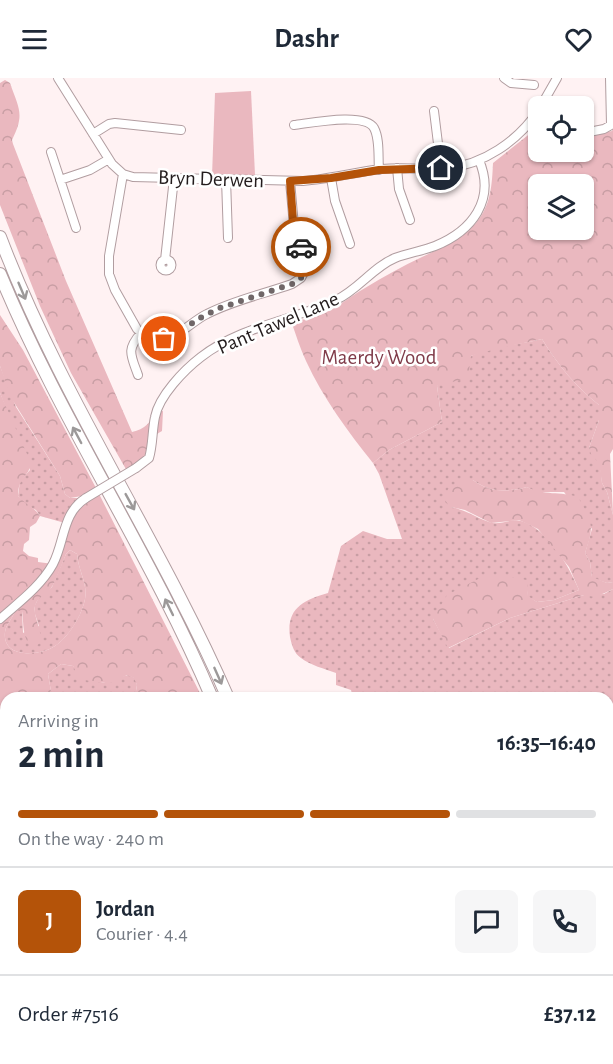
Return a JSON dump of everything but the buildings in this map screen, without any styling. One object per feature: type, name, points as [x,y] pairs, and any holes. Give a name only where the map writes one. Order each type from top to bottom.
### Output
[{"type":"highway","points":[[0,237],[46,345],[159,556],[225,692]]},
{"type":"highway","points":[[0,274],[30,343],[164,595],[209,692]]},
{"type":"street","points":[[58,78],[109,159],[123,174],[109,256],[109,274],[130,318],[141,333],[154,339],[168,338],[220,308],[292,284],[301,278],[307,266],[294,226],[290,181]]},
{"type":"street","points":[[504,78],[511,83],[534,86]]},
{"type":"street","points":[[547,96],[557,78]]},
{"type":"street","points":[[594,131],[611,125],[610,78]]},
{"type":"street","points":[[434,111],[441,168]]},
{"type":"street","points":[[294,125],[357,119],[369,122],[376,132],[379,170]]},
{"type":"street","points":[[93,134],[112,123],[181,130]]},
{"type":"street","name":"Bryn Derwen","points":[[123,174],[133,177],[290,181],[331,178],[397,168],[464,166],[479,160],[518,135],[528,123]]},
{"type":"street","points":[[51,152],[76,228]]},
{"type":"street","points":[[60,180],[90,170],[109,159]]},
{"type":"street","name":"Pant Tawel Lane","points":[[0,619],[50,569],[70,513],[77,503],[149,458],[154,420],[162,399],[200,358],[227,340],[338,300],[394,258],[435,245],[452,236],[474,218],[483,202],[486,178],[479,160]]},
{"type":"street","points":[[397,168],[399,189],[410,220]]},
{"type":"street","points":[[165,260],[174,177]]},
{"type":"street","points":[[331,178],[335,201],[350,244]]},
{"type":"street","points":[[226,179],[228,238]]},
{"type":"street","points":[[138,375],[130,350],[133,342],[141,333]]},
{"type":"green space","points":[[5,80],[10,83],[19,112],[13,144],[66,281],[132,432],[147,425],[156,412],[163,411],[162,431],[155,435],[142,464],[127,471],[71,373],[40,306],[0,205],[0,83]]},
{"type":"green space","points":[[251,91],[255,175],[212,176],[215,93]]},
{"type":"green space","name":"Maerdy Wood","points":[[613,128],[613,449],[610,454],[613,515],[607,492],[602,483],[599,463],[589,448],[599,420],[599,405],[568,375],[542,339],[471,356],[468,378],[437,386],[442,422],[389,450],[373,463],[328,401],[304,356],[291,321],[312,318],[325,313],[386,276],[451,243],[470,229],[481,216],[488,202],[493,163],[528,135],[528,162],[594,162],[594,135],[612,131]]},
{"type":"green space","points":[[0,315],[23,350],[199,692],[136,692],[137,685],[134,678],[127,675],[107,683],[75,678],[73,666],[61,664],[48,674],[51,692],[0,692],[0,393],[31,463],[18,490],[18,496],[40,516],[30,527],[29,540],[24,544],[23,551],[29,556],[38,558],[38,562],[53,564],[70,513],[88,495],[70,498],[65,494],[60,476],[10,396],[0,366]],"holes":[[[70,550],[77,554],[86,593],[81,612],[69,632],[55,646],[40,652],[23,653],[9,647],[5,632],[15,611],[22,611],[24,634],[30,646],[40,643],[41,638],[35,615],[36,602],[53,585],[66,554]]]},
{"type":"green space","points":[[542,339],[568,375],[599,405],[599,420],[589,448],[600,463],[602,483],[607,492],[613,515],[613,582],[607,583],[592,578],[590,562],[585,553],[592,529],[564,492],[536,492],[527,487],[499,490],[486,487],[473,480],[451,507],[493,523],[517,520],[531,525],[549,540],[570,570],[579,590],[554,600],[537,602],[528,597],[527,590],[433,619],[449,648],[510,618],[584,595],[604,594],[613,589],[613,692],[352,692],[336,685],[336,673],[313,665],[299,656],[294,649],[289,627],[291,619],[298,607],[328,593],[341,546],[363,531],[387,539],[402,539],[373,463],[389,450],[442,422],[437,386],[473,355],[498,347]]},
{"type":"green space","points":[[0,366],[16,407],[60,476],[65,494],[70,498],[86,498],[65,523],[40,516],[36,510],[25,505],[18,496],[20,481],[30,470],[0,393]]},
{"type":"green space","points":[[473,480],[493,489],[513,490],[527,487],[539,492],[578,497],[589,518],[591,530],[585,553],[590,562],[592,577],[607,583],[613,582],[613,589],[599,595],[584,595],[510,618],[448,648],[433,619],[447,595],[488,574],[527,580],[528,596],[537,602],[554,600],[579,590],[569,567],[538,529],[519,520],[491,523],[465,510],[451,507],[445,502],[448,489],[460,481]]},
{"type":"green space","points":[[70,550],[77,554],[86,593],[78,619],[65,637],[48,649],[23,653],[9,647],[5,632],[15,611],[22,611],[23,633],[39,626],[35,605],[39,597],[52,587],[66,554]]},
{"type":"green space","points":[[61,664],[73,666],[86,680],[103,683],[128,675],[135,678],[137,685],[136,692],[51,692],[48,674]]},
{"type":"way so far","points":[[164,339],[175,335],[198,319],[220,308],[297,281],[307,266],[301,247]]},
{"type":"route","points":[[301,247],[293,220],[290,181],[315,180],[397,168],[441,168]]}]
